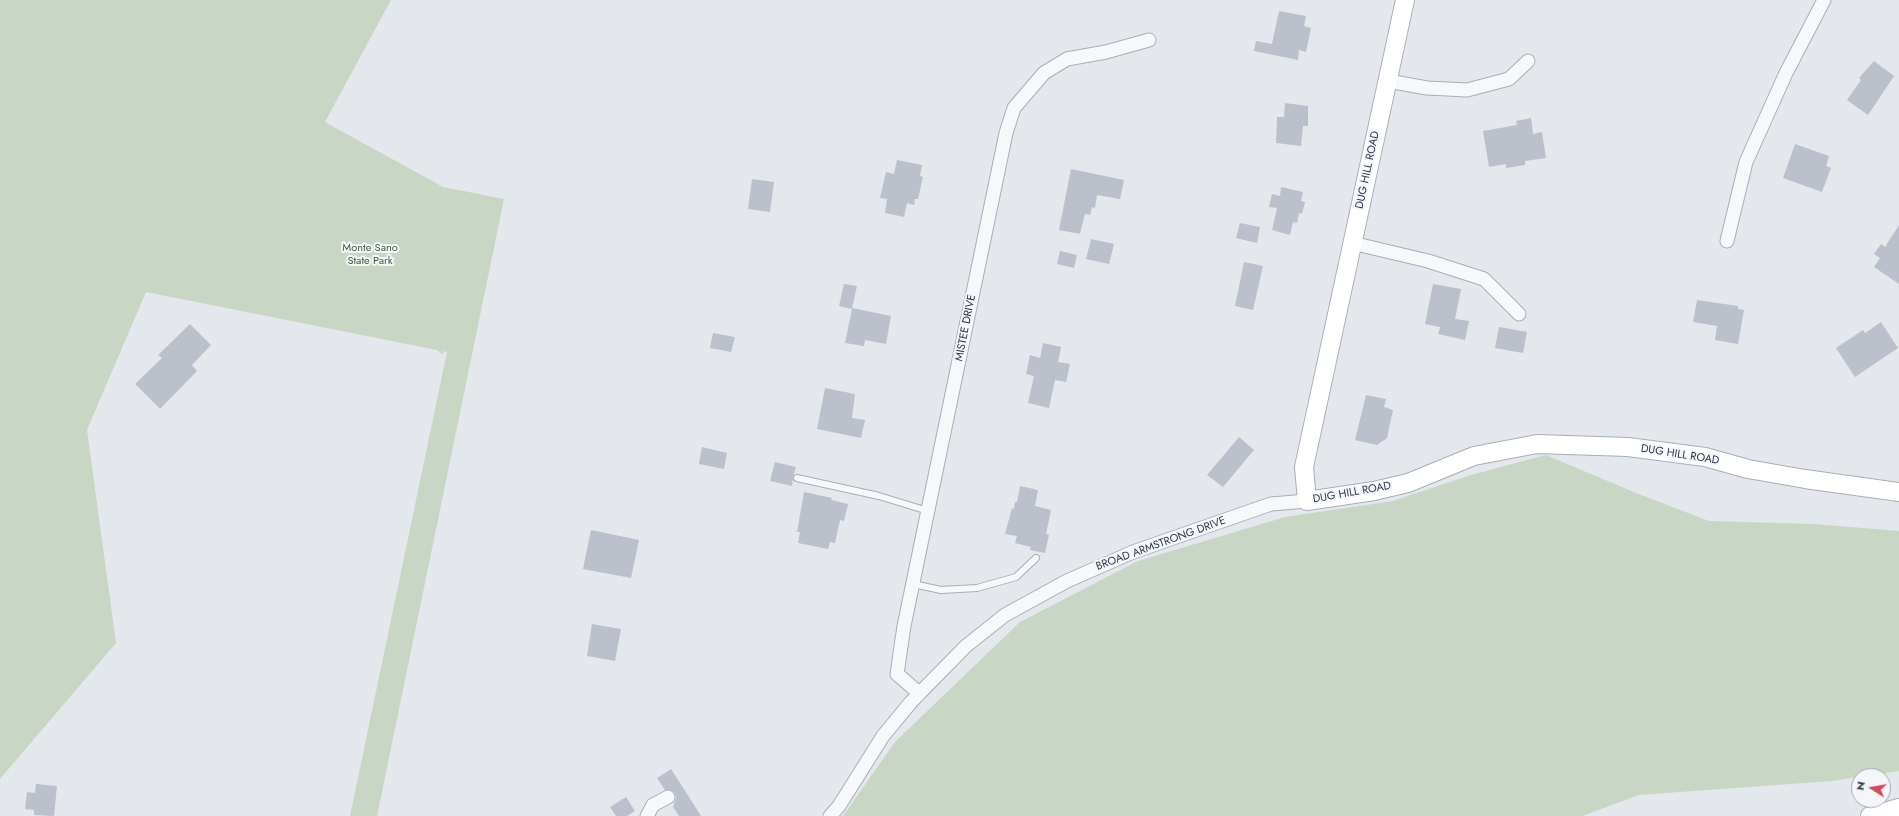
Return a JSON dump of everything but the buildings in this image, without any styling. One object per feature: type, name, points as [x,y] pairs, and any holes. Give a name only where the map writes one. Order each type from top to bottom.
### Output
[{"type":"street","name":"DUG HILL ROAD","points":[[1404,0],[1388,81],[1304,467],[1307,501],[1374,491],[1408,483],[1474,456],[1537,444],[1628,447],[1705,457],[1748,469],[1899,492]]},
{"type":"street","points":[[1727,241],[1746,162],[1786,73],[1824,0]]},
{"type":"street","name":"MISTEE DRIVE","points":[[919,693],[897,674],[904,626],[1006,133],[1014,108],[1044,74],[1066,59],[1106,52],[1149,40]]},
{"type":"street","points":[[1388,81],[1427,88],[1467,90],[1509,79],[1528,61]]},
{"type":"street","points":[[1352,243],[1428,261],[1484,279],[1519,314]]},
{"type":"street","points":[[1834,482],[1899,500]]},
{"type":"street","name":"BROAD ARMSTRONG DRIVE","points":[[830,816],[839,806],[883,736],[919,693],[966,646],[1005,616],[1067,581],[1133,552],[1271,504],[1307,501]]},
{"type":"street","points":[[647,816],[653,805],[668,797]]},
{"type":"street","points":[[1870,816],[1899,808]]},
{"type":"lane","points":[[797,478],[879,496],[928,512]]},
{"type":"lane","points":[[913,584],[941,590],[977,588],[1016,577],[1036,558]]},
{"type":"green space","name":"Monte Sano State Park","points":[[0,0],[391,0],[325,122],[443,187],[504,199],[377,816],[350,816],[447,352],[444,351],[443,355],[437,350],[146,292],[87,430],[116,643],[0,779]]},
{"type":"green space","points":[[1546,455],[1636,493],[1709,521],[1814,524],[1899,531],[1899,771],[1891,772],[1891,768],[1851,768],[1851,778],[1832,781],[1639,795],[1582,816],[843,816],[895,742],[1020,622],[1138,561],[1285,517],[1393,501],[1471,475]]}]
